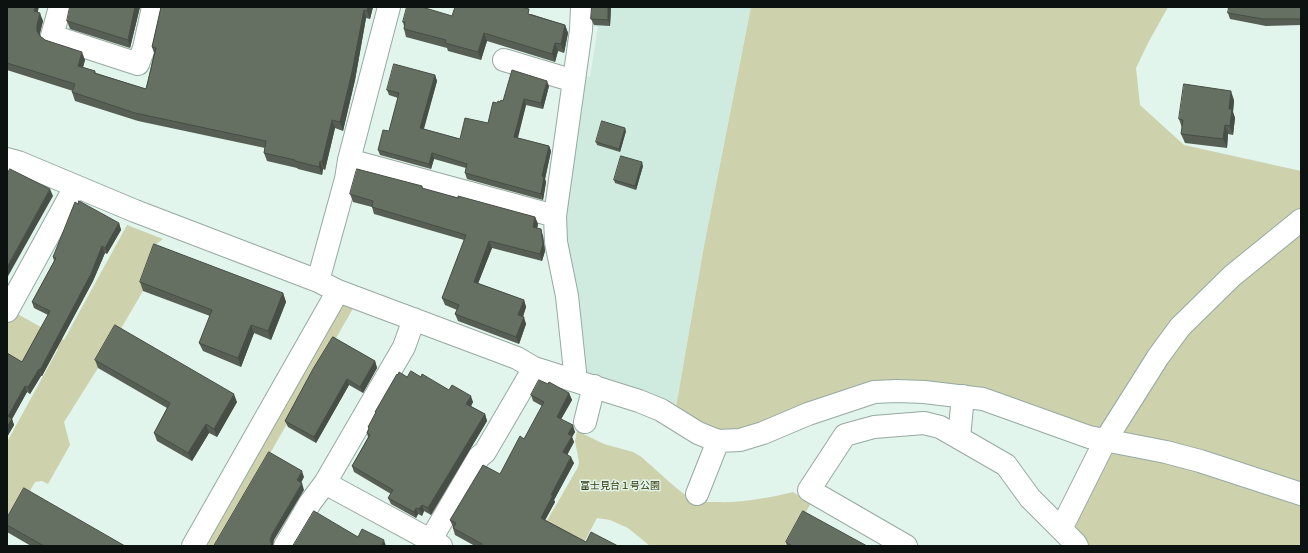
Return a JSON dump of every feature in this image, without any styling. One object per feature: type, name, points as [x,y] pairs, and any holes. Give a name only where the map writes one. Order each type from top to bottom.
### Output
[{"type":"street","points":[[60,7],[52,36],[138,64],[144,48],[153,7]]},
{"type":"street","points":[[318,281],[390,7]]},
{"type":"street","points":[[582,7],[581,30],[555,216],[556,242],[585,384],[585,422]]},
{"type":"street","points":[[504,60],[574,81]]},
{"type":"street","points":[[7,159],[18,162],[135,211],[318,281],[338,291],[517,358],[534,368],[639,401],[661,410],[698,433],[718,442],[740,440],[763,433],[808,414],[874,392],[897,391],[963,396],[983,399],[1089,437],[1166,452],[1200,461],[1301,494]]},
{"type":"street","points":[[349,160],[555,216]]},
{"type":"street","points":[[7,311],[75,187]]},
{"type":"street","points":[[1062,529],[1105,441],[1158,356],[1180,327],[1232,276],[1301,220]]},
{"type":"street","points":[[194,546],[338,291]]},
{"type":"street","points":[[285,546],[310,503],[325,483],[404,347],[414,319]]},
{"type":"street","points":[[325,483],[433,544],[479,457],[485,452],[534,368]]},
{"type":"street","points":[[958,438],[963,396]]},
{"type":"street","points":[[906,546],[809,490],[845,435],[874,427],[924,422],[940,427],[1006,465],[1030,498],[1076,543],[1077,546]]},
{"type":"street","points":[[697,494],[718,442]]},
{"type":"shaded area","points":[[591,7],[751,7],[704,246],[675,413],[587,376],[577,299],[564,247],[562,211],[582,76],[590,77],[598,27],[591,26]]},
{"type":"green space","points":[[751,7],[1168,7],[1136,68],[1140,105],[1184,145],[1301,171],[1301,213],[1230,268],[1098,434],[901,383],[724,437],[675,413],[704,246]]},
{"type":"green space","points":[[127,225],[163,239],[155,245],[157,253],[143,291],[98,368],[64,422],[70,445],[48,484],[42,481],[35,482],[7,532],[7,442],[58,349],[40,340],[25,367],[7,358],[7,326],[14,312],[64,340]]},
{"type":"green space","points":[[1301,229],[1301,489],[1113,438],[1151,379],[1209,308]]},
{"type":"green space","points":[[342,305],[355,305],[217,546],[203,546]]},
{"type":"green space","name":"富士見台１号公園","points":[[577,431],[604,444],[633,452],[640,456],[679,490],[698,501],[736,502],[793,492],[811,503],[787,546],[650,546],[628,528],[610,520],[597,518],[583,544],[545,524],[578,467],[579,462],[575,441]]},
{"type":"green space","points":[[1113,449],[1301,499],[1301,546],[1087,546],[1069,526]]},
{"type":"building","points":[[7,7],[35,7],[34,11],[40,13],[37,31],[40,36],[45,40],[82,52],[78,66],[95,71],[94,73],[146,89],[156,48],[152,47],[161,7],[368,7],[367,11],[364,10],[352,72],[340,122],[332,120],[322,162],[320,161],[319,167],[264,153],[266,141],[135,113],[72,92],[75,84],[7,63]]},
{"type":"building","points":[[70,7],[135,7],[128,40],[67,21]]},
{"type":"building","points":[[407,7],[422,7],[452,16],[455,7],[521,7],[529,9],[528,14],[565,25],[561,44],[555,43],[552,54],[484,33],[478,52],[445,43],[446,40],[404,29],[405,22],[403,22]]},
{"type":"building","points":[[592,7],[608,7],[608,20],[591,19]]},
{"type":"building","points":[[1229,7],[1301,7],[1301,19],[1263,19],[1228,13]]},
{"type":"building","points":[[394,64],[435,75],[420,128],[460,139],[465,118],[488,123],[493,102],[497,103],[501,100],[503,101],[512,70],[547,81],[541,103],[524,99],[514,137],[549,146],[542,176],[544,177],[541,194],[465,173],[467,164],[432,153],[429,164],[378,150],[383,130],[389,131],[399,93],[387,90]]},
{"type":"building","points":[[1184,84],[1231,91],[1229,109],[1232,109],[1230,126],[1225,125],[1223,139],[1181,134],[1183,120],[1179,119]]},
{"type":"building","points":[[602,121],[625,128],[619,149],[596,142]]},
{"type":"building","points":[[621,156],[642,162],[635,186],[614,180]]},
{"type":"building","points":[[10,169],[50,189],[7,267],[7,175]]},
{"type":"building","points":[[357,169],[422,186],[422,188],[458,198],[458,196],[535,217],[533,227],[541,229],[543,244],[540,254],[489,241],[474,282],[524,300],[518,315],[524,317],[516,337],[455,314],[459,305],[442,298],[466,235],[372,207],[373,201],[350,194]]},
{"type":"building","points":[[79,201],[119,223],[105,248],[102,246],[91,274],[40,370],[39,369],[28,387],[25,386],[8,416],[12,419],[7,427],[7,353],[22,362],[50,311],[32,302],[56,258],[53,257],[75,202],[78,204]]},
{"type":"building","points":[[154,244],[283,293],[268,331],[251,325],[238,358],[199,343],[212,310],[140,282]]},
{"type":"building","points":[[115,325],[234,394],[214,429],[206,424],[188,453],[154,433],[170,403],[95,360]]},
{"type":"building","points":[[333,337],[375,361],[360,387],[347,379],[314,437],[285,421],[313,369]]},
{"type":"building","points":[[411,371],[421,377],[422,374],[449,390],[452,385],[471,396],[466,404],[485,414],[428,508],[422,505],[419,509],[416,508],[414,512],[388,498],[393,490],[352,466],[370,435],[367,433],[368,427],[375,412],[397,374],[398,375],[399,372],[407,377]]},
{"type":"building","points":[[539,380],[548,384],[549,382],[569,393],[557,417],[573,425],[568,434],[572,436],[563,452],[571,457],[541,518],[586,542],[591,532],[618,546],[481,546],[482,544],[453,528],[456,523],[450,520],[483,465],[500,474],[520,436],[524,439],[544,402],[531,395]]},
{"type":"building","points":[[269,452],[302,471],[297,480],[302,483],[272,534],[270,540],[272,546],[214,546]]},
{"type":"building","points":[[24,488],[125,546],[44,546],[7,525],[7,518]]},
{"type":"building","points":[[314,511],[358,537],[362,529],[384,540],[381,546],[293,546]]},
{"type":"building","points":[[803,511],[867,546],[792,546],[786,542]]}]
